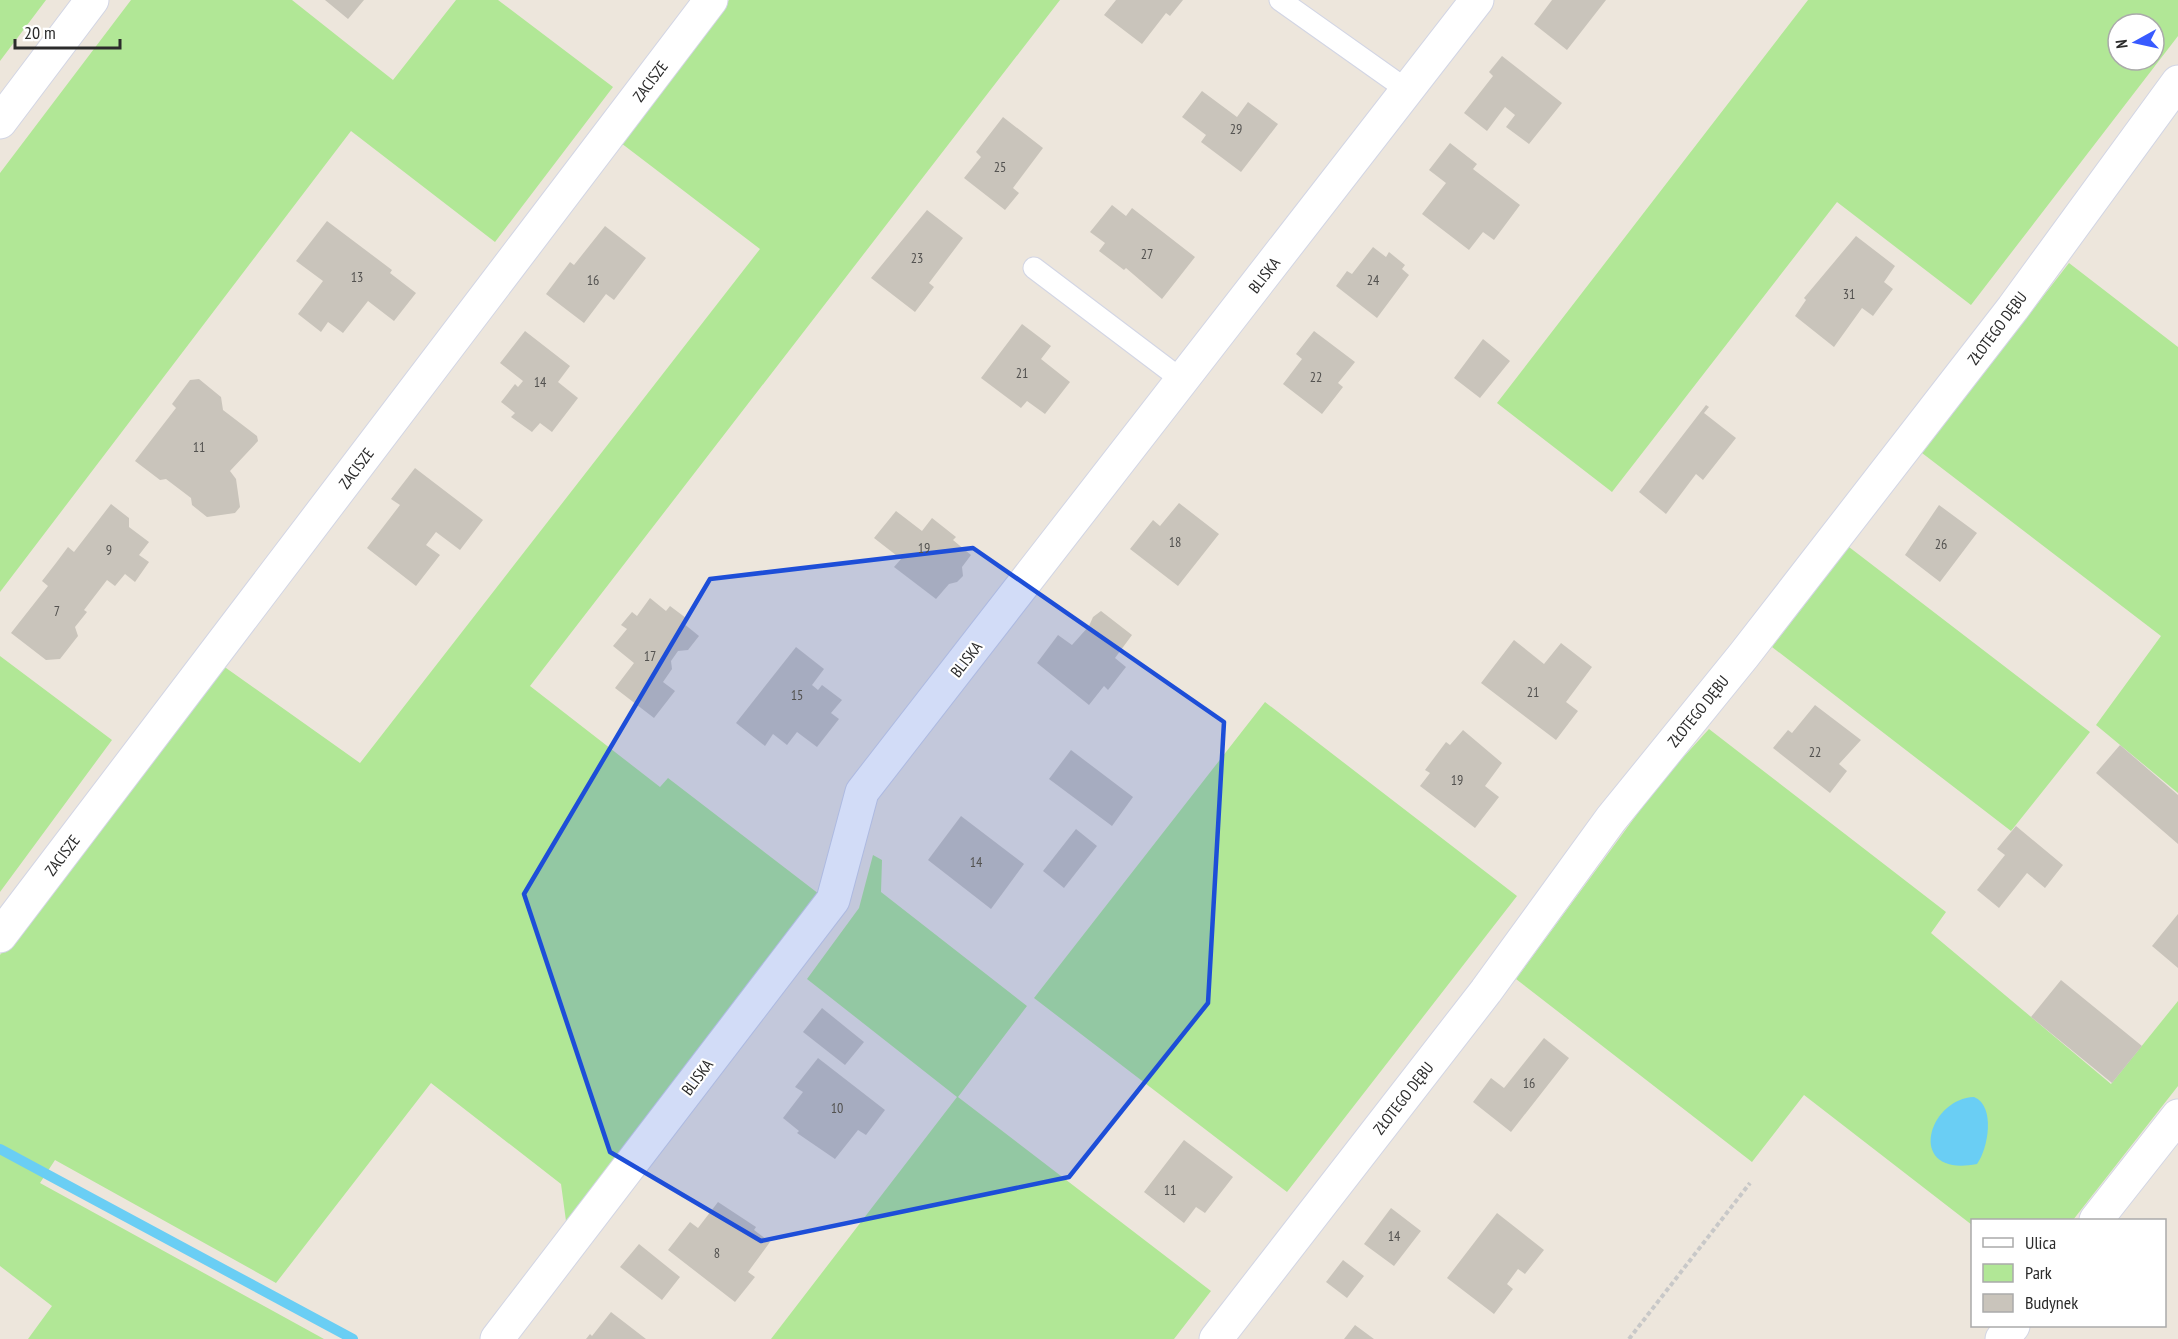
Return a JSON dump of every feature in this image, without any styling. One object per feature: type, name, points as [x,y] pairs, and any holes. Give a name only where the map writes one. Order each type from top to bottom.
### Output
[{"type":"street","points":[[0,122],[92,0]]},
{"type":"street","name":"ZACISZE","points":[[0,936],[711,0]]},
{"type":"street","name":"BLISKA","points":[[497,1339],[832,900],[862,792],[1477,0]]},
{"type":"street","name":"ZŁOTEGO DĘBU","points":[[1216,1339],[1486,991],[1611,819],[1744,655],[2013,308],[2178,82]]},
{"type":"street","points":[[2098,1219],[2178,1116]]},
{"type":"street","points":[[2002,1339],[2012,1327]]},
{"type":"lane","points":[[1280,0],[1407,90]]},
{"type":"lane","points":[[1034,268],[1182,380]]},
{"type":"path","points":[[1629,1339],[1750,1183]]},
{"type":"highlighted area","points":[[973,548],[1224,722],[1208,1003],[1069,1177],[761,1241],[610,1152],[524,894],[710,579]]},
{"type":"green space","points":[[0,0],[46,0],[0,61]]},
{"type":"green space","points":[[131,0],[292,0],[393,80],[456,0],[498,0],[613,87],[495,242],[351,131],[0,592],[0,173]]},
{"type":"green space","points":[[729,0],[1060,0],[530,686],[660,787],[668,778],[819,894],[566,1221],[561,1184],[431,1083],[276,1283],[55,1160],[40,1183],[324,1339],[28,1339],[52,1306],[0,1266],[0,955],[219,663],[360,763],[760,249],[621,143]]},
{"type":"green space","points":[[1808,0],[2178,0],[2178,36],[2166,52],[2166,12],[2106,12],[2106,72],[2150,72],[1971,305],[1837,202],[1612,492],[1497,403]]},
{"type":"green space","points":[[2069,263],[2178,347],[2178,793],[2096,725],[2161,636],[1922,453]]},
{"type":"green space","points":[[1849,547],[2090,732],[2011,831],[1772,647]]},
{"type":"green space","points":[[0,656],[112,740],[0,892]]},
{"type":"green space","points":[[1265,702],[1517,896],[1287,1192],[1034,998]]},
{"type":"green space","points":[[1709,729],[1946,912],[1931,933],[2111,1084],[2178,1001],[2178,1086],[2074,1219],[1971,1219],[1971,1224],[1804,1095],[1752,1162],[1516,979],[1660,783]]},
{"type":"green space","points":[[873,855],[882,860],[881,892],[1027,1006],[958,1097],[1211,1291],[1174,1339],[771,1339],[957,1097],[807,979],[859,908]]},
{"type":"water","points":[[1974,1097],[1981,1102],[1988,1118],[1987,1139],[1981,1157],[1977,1164],[1954,1165],[1940,1160],[1932,1149],[1931,1136],[1935,1123],[1945,1110],[1958,1101]]},
{"type":"building","points":[[325,0],[364,0],[348,19]]},
{"type":"building","points":[[1116,0],[1183,0],[1170,16],[1166,13],[1142,44],[1104,15]]},
{"type":"building","points":[[1552,0],[1606,0],[1567,50],[1534,24]]},
{"type":"building","points":[[1502,56],[1562,103],[1529,144],[1506,127],[1515,115],[1505,107],[1487,131],[1464,113],[1493,76],[1489,72]]},
{"type":"building","points":[[1202,91],[1237,117],[1248,102],[1278,124],[1241,172],[1201,142],[1206,135],[1182,117]]},
{"type":"building","points":[[1003,117],[1043,148],[1013,188],[1019,193],[1005,210],[964,178],[981,157],[976,152]]},
{"type":"building","points":[[1450,143],[1477,164],[1473,169],[1520,205],[1494,240],[1483,232],[1469,250],[1422,214],[1446,183],[1429,170]]},
{"type":"building","points":[[1112,205],[1126,216],[1132,208],[1195,257],[1162,299],[1126,268],[1124,270],[1099,251],[1105,243],[1090,232]]},
{"type":"building","points":[[927,210],[963,238],[929,283],[934,287],[915,312],[871,278]]},
{"type":"building","points":[[327,221],[392,270],[390,273],[416,293],[394,321],[368,301],[343,333],[328,322],[321,332],[298,314],[323,281],[296,261]]},
{"type":"building","points":[[605,226],[646,258],[614,300],[606,294],[584,323],[546,294],[570,262],[574,265]]},
{"type":"building","points":[[1856,236],[1895,266],[1884,282],[1893,289],[1873,316],[1862,308],[1834,347],[1795,316],[1806,300],[1804,298]]},
{"type":"building","points":[[1373,247],[1386,257],[1389,252],[1405,265],[1402,269],[1409,275],[1377,318],[1336,286],[1347,271],[1352,274]]},
{"type":"building","points":[[1022,324],[1051,346],[1041,359],[1070,382],[1045,414],[1027,401],[1021,408],[981,378]]},
{"type":"building","points":[[525,331],[570,366],[558,382],[578,398],[552,432],[540,423],[532,432],[511,417],[515,413],[501,402],[515,384],[518,387],[523,381],[500,363]]},
{"type":"building","points":[[1314,331],[1355,362],[1338,383],[1343,387],[1322,414],[1283,384],[1302,359],[1296,354]]},
{"type":"building","points":[[1483,339],[1510,361],[1480,398],[1454,378]]},
{"type":"building","points":[[199,379],[221,397],[223,410],[257,436],[258,441],[230,471],[236,479],[240,507],[235,513],[207,517],[192,505],[191,498],[166,479],[160,480],[135,461],[176,408],[172,404],[190,380]]},
{"type":"building","points":[[1706,405],[1709,407],[1704,413],[1736,438],[1703,480],[1696,474],[1666,514],[1639,492]]},
{"type":"building","points":[[415,468],[483,520],[460,550],[436,532],[426,545],[440,555],[416,586],[367,548],[400,505],[391,499]]},
{"type":"building","points":[[1179,503],[1219,534],[1178,586],[1130,549],[1153,520],[1160,526]]},
{"type":"building","points":[[111,504],[129,518],[129,527],[149,542],[139,555],[149,562],[135,582],[125,574],[115,586],[107,580],[84,610],[87,612],[75,627],[78,636],[60,659],[46,660],[11,633],[48,586],[42,581],[68,547],[74,552]]},
{"type":"building","points":[[1939,505],[1977,533],[1940,582],[1905,555]]},
{"type":"building","points":[[896,511],[922,531],[932,518],[956,537],[953,540],[971,555],[962,567],[963,576],[957,582],[949,584],[936,599],[894,567],[901,559],[874,538]]},
{"type":"building","points":[[650,598],[666,611],[670,606],[686,618],[683,623],[699,636],[688,650],[678,651],[671,661],[672,669],[663,682],[675,691],[654,718],[615,688],[634,663],[613,646],[627,629],[621,625],[632,612],[637,616]]},
{"type":"building","points":[[1101,611],[1132,635],[1115,658],[1126,667],[1108,690],[1104,686],[1089,705],[1037,663],[1058,635],[1072,645],[1089,626],[1093,617]]},
{"type":"building","points":[[1514,640],[1544,664],[1561,643],[1592,667],[1566,702],[1578,711],[1556,740],[1481,683]]},
{"type":"building","points":[[796,647],[824,669],[812,685],[818,690],[822,685],[842,700],[831,713],[839,719],[817,747],[797,732],[787,745],[773,734],[765,746],[736,723]]},
{"type":"building","points":[[1815,705],[1861,740],[1839,764],[1847,771],[1830,793],[1773,748],[1788,730],[1792,733]]},
{"type":"building","points":[[1463,730],[1502,763],[1485,786],[1499,797],[1475,828],[1420,786],[1430,773],[1425,770],[1446,742],[1450,745]]},
{"type":"building","points":[[2120,745],[2178,795],[2178,844],[2096,773]]},
{"type":"building","points":[[1071,750],[1133,797],[1112,826],[1049,779]]},
{"type":"building","points":[[961,816],[1024,864],[991,909],[928,860]]},
{"type":"building","points":[[2016,826],[2063,865],[2045,888],[2027,873],[1999,908],[1977,890],[2005,855],[1997,849]]},
{"type":"building","points":[[1076,829],[1097,846],[1064,888],[1043,871]]},
{"type":"building","points":[[2178,914],[2178,968],[2152,946]]},
{"type":"building","points":[[2061,980],[2142,1046],[2112,1083],[2031,1017]]},
{"type":"building","points":[[822,1008],[864,1042],[845,1065],[803,1032]]},
{"type":"building","points":[[1544,1038],[1569,1058],[1511,1132],[1473,1102],[1491,1078],[1504,1088]]},
{"type":"building","points":[[818,1058],[885,1110],[866,1135],[858,1130],[835,1159],[797,1133],[799,1131],[783,1118],[803,1092],[795,1087]]},
{"type":"building","points":[[1184,1140],[1233,1177],[1205,1213],[1196,1207],[1184,1223],[1144,1192]]},
{"type":"building","points":[[718,1202],[756,1227],[754,1230],[770,1242],[748,1272],[755,1277],[735,1302],[668,1250],[690,1222],[698,1228]]},
{"type":"building","points":[[1391,1208],[1421,1231],[1394,1266],[1364,1244]]},
{"type":"building","points":[[1497,1213],[1544,1250],[1525,1274],[1518,1269],[1507,1284],[1513,1289],[1494,1314],[1447,1278]]},
{"type":"building","points":[[639,1244],[680,1277],[662,1300],[620,1267]]},
{"type":"building","points":[[1343,1260],[1364,1276],[1347,1298],[1326,1282]]},
{"type":"building","points":[[611,1312],[646,1339],[586,1339],[590,1334],[592,1336]]},
{"type":"building","points":[[1355,1325],[1374,1339],[1344,1339]]},
{"type":"waterway","points":[[0,1149],[353,1339]]}]
